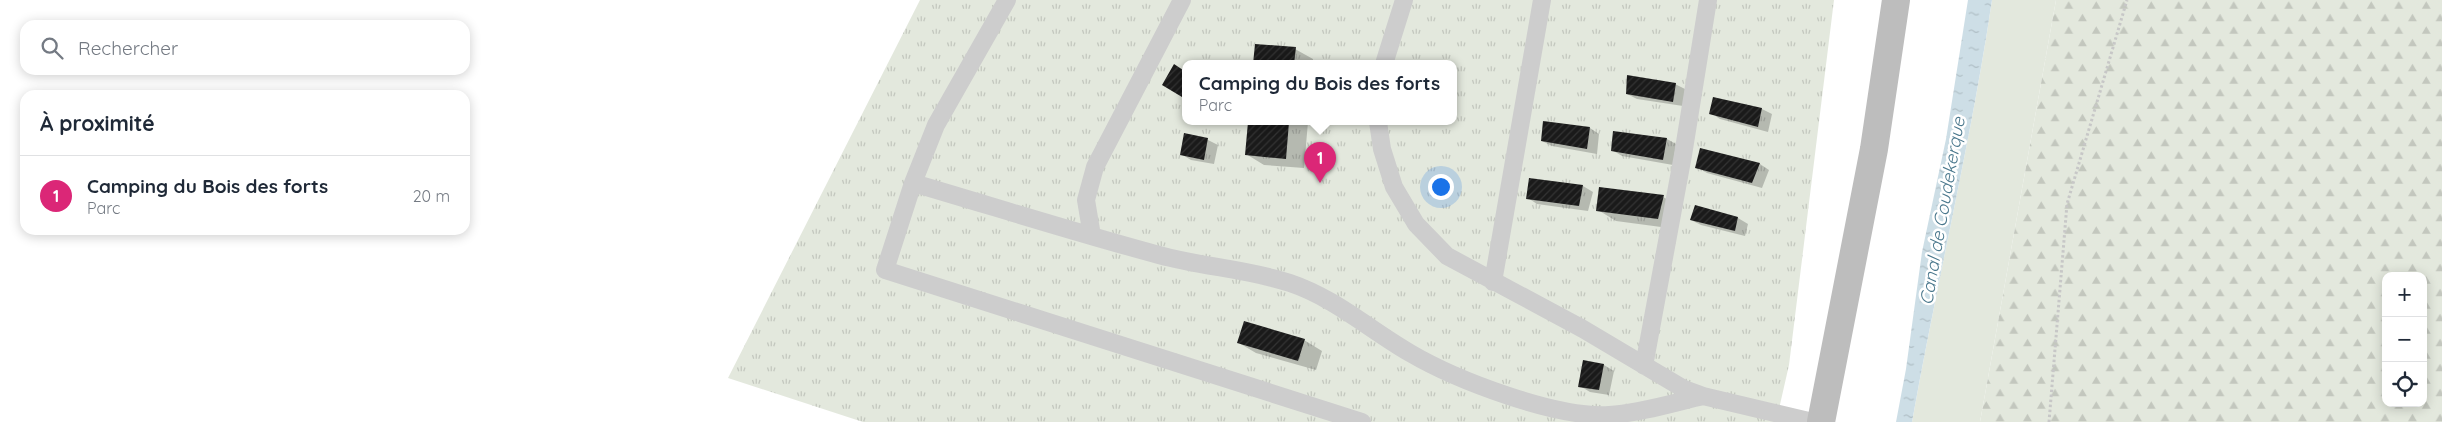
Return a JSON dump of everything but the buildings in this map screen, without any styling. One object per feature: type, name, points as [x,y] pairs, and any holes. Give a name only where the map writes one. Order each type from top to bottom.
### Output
[{"type":"street","points":[[1821,422],[1874,150],[1896,0]]},
{"type":"lane","points":[[1007,0],[947,102],[927,144],[884,270],[1362,422]]},
{"type":"lane","points":[[1092,236],[1086,200],[1095,167],[1182,0]]},
{"type":"lane","points":[[1385,60],[1404,0]]},
{"type":"lane","points":[[1493,282],[1542,0]]},
{"type":"lane","points":[[1644,366],[1685,146],[1708,0]]},
{"type":"lane","points":[[1379,125],[1387,169],[1394,187],[1416,224],[1447,256],[1583,329],[1665,380],[1703,396],[1813,422]]},
{"type":"lane","points":[[913,183],[1182,261],[1246,271],[1292,284],[1333,303],[1410,353],[1431,364],[1505,394],[1553,408],[1608,415],[1703,396]]},
{"type":"path","points":[[2049,422],[2067,204],[2127,0]]},
{"type":"green space","points":[[920,0],[1834,0],[1789,365],[1776,422],[863,422],[728,378]]},
{"type":"green space","points":[[1992,0],[2056,0],[1980,422],[1912,422],[1964,159]]},
{"type":"green space","points":[[2056,0],[2442,0],[2442,422],[1980,422]]},
{"type":"water","name":"Canal de Coudekerque","points":[[1968,0],[1992,0],[1984,53],[1912,422],[1896,422],[1906,369],[1922,252],[1946,139]]},
{"type":"place","name":"Camping du Bois des forts","points":[[1320,183]]}]
